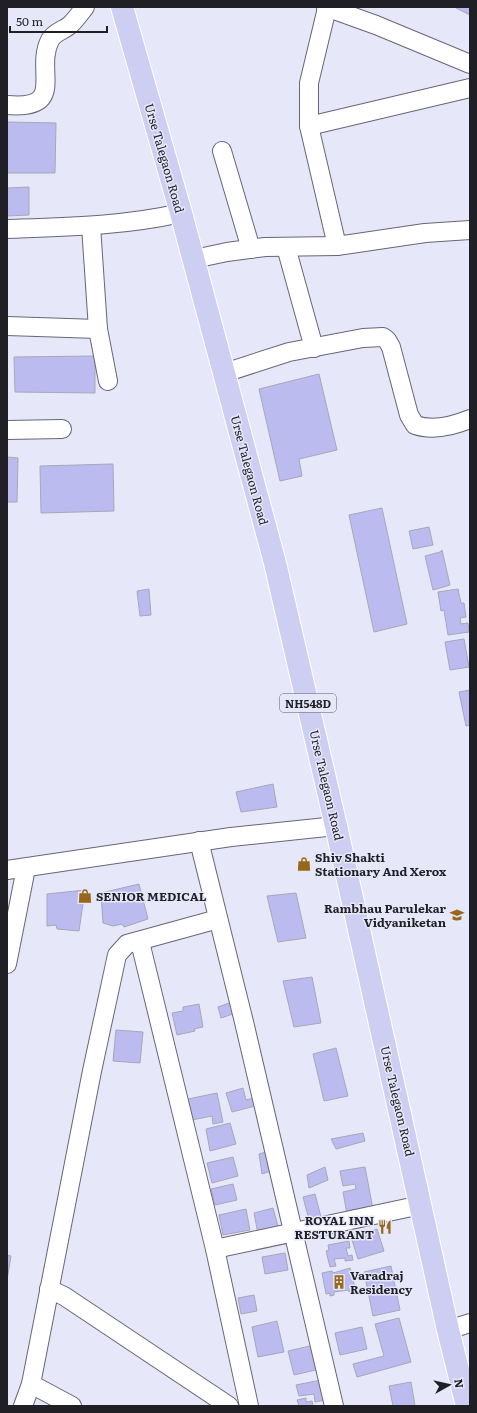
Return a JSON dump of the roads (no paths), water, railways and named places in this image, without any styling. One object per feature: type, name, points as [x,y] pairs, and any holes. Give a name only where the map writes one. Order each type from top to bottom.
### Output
[{"type":"highway","name":"Urse Talegaon Road","points":[[122,7],[194,259],[275,563],[336,826],[448,1330],[467,1406]]},
{"type":"street","points":[[7,105],[29,105],[40,99],[44,93],[46,82],[46,68],[50,40],[71,24],[85,7]]},
{"type":"street","points":[[337,246],[309,126],[309,83],[327,8],[376,25],[470,64]]},
{"type":"street","points":[[309,126],[470,88]]},
{"type":"street","points":[[222,151],[251,249]]},
{"type":"street","points":[[7,229],[91,226],[153,220],[181,213]]},
{"type":"street","points":[[91,226],[98,329],[108,381]]},
{"type":"street","points":[[194,259],[251,249],[337,246],[425,233],[470,230]]},
{"type":"street","points":[[286,247],[314,348]]},
{"type":"street","points":[[7,326],[98,329]]},
{"type":"street","points":[[224,373],[289,352],[363,338],[383,337],[387,340],[391,347],[409,416],[415,425],[424,428],[436,428],[470,420]]},
{"type":"street","points":[[7,430],[62,429]]},
{"type":"street","points":[[7,870],[199,841],[336,826]]},
{"type":"street","points":[[199,841],[244,1022],[334,1406]]},
{"type":"street","points":[[7,964],[9,940],[26,868]]},
{"type":"street","points":[[23,1406],[31,1384],[92,1071],[117,955],[128,944],[140,942],[218,919]]},
{"type":"street","points":[[140,942],[215,1249],[249,1406]]},
{"type":"street","points":[[215,1249],[421,1205]]},
{"type":"street","points":[[49,1289],[64,1296],[229,1406]]},
{"type":"street","points":[[448,1330],[470,1324]]},
{"type":"street","points":[[31,1384],[72,1406]]},
{"type":"place","name":"Shiv Shakti Stationary And Xerox","points":[[304,864]]},
{"type":"place","name":"SENIOR MEDICAL","points":[[85,896]]},
{"type":"place","name":"Rambhau Parulekar Vidyaniketan","points":[[457,915]]},
{"type":"place","name":"ROYAL INN RESTURANT","points":[[385,1227]]},
{"type":"place","name":"Varadraj Residency","points":[[339,1282]]}]
